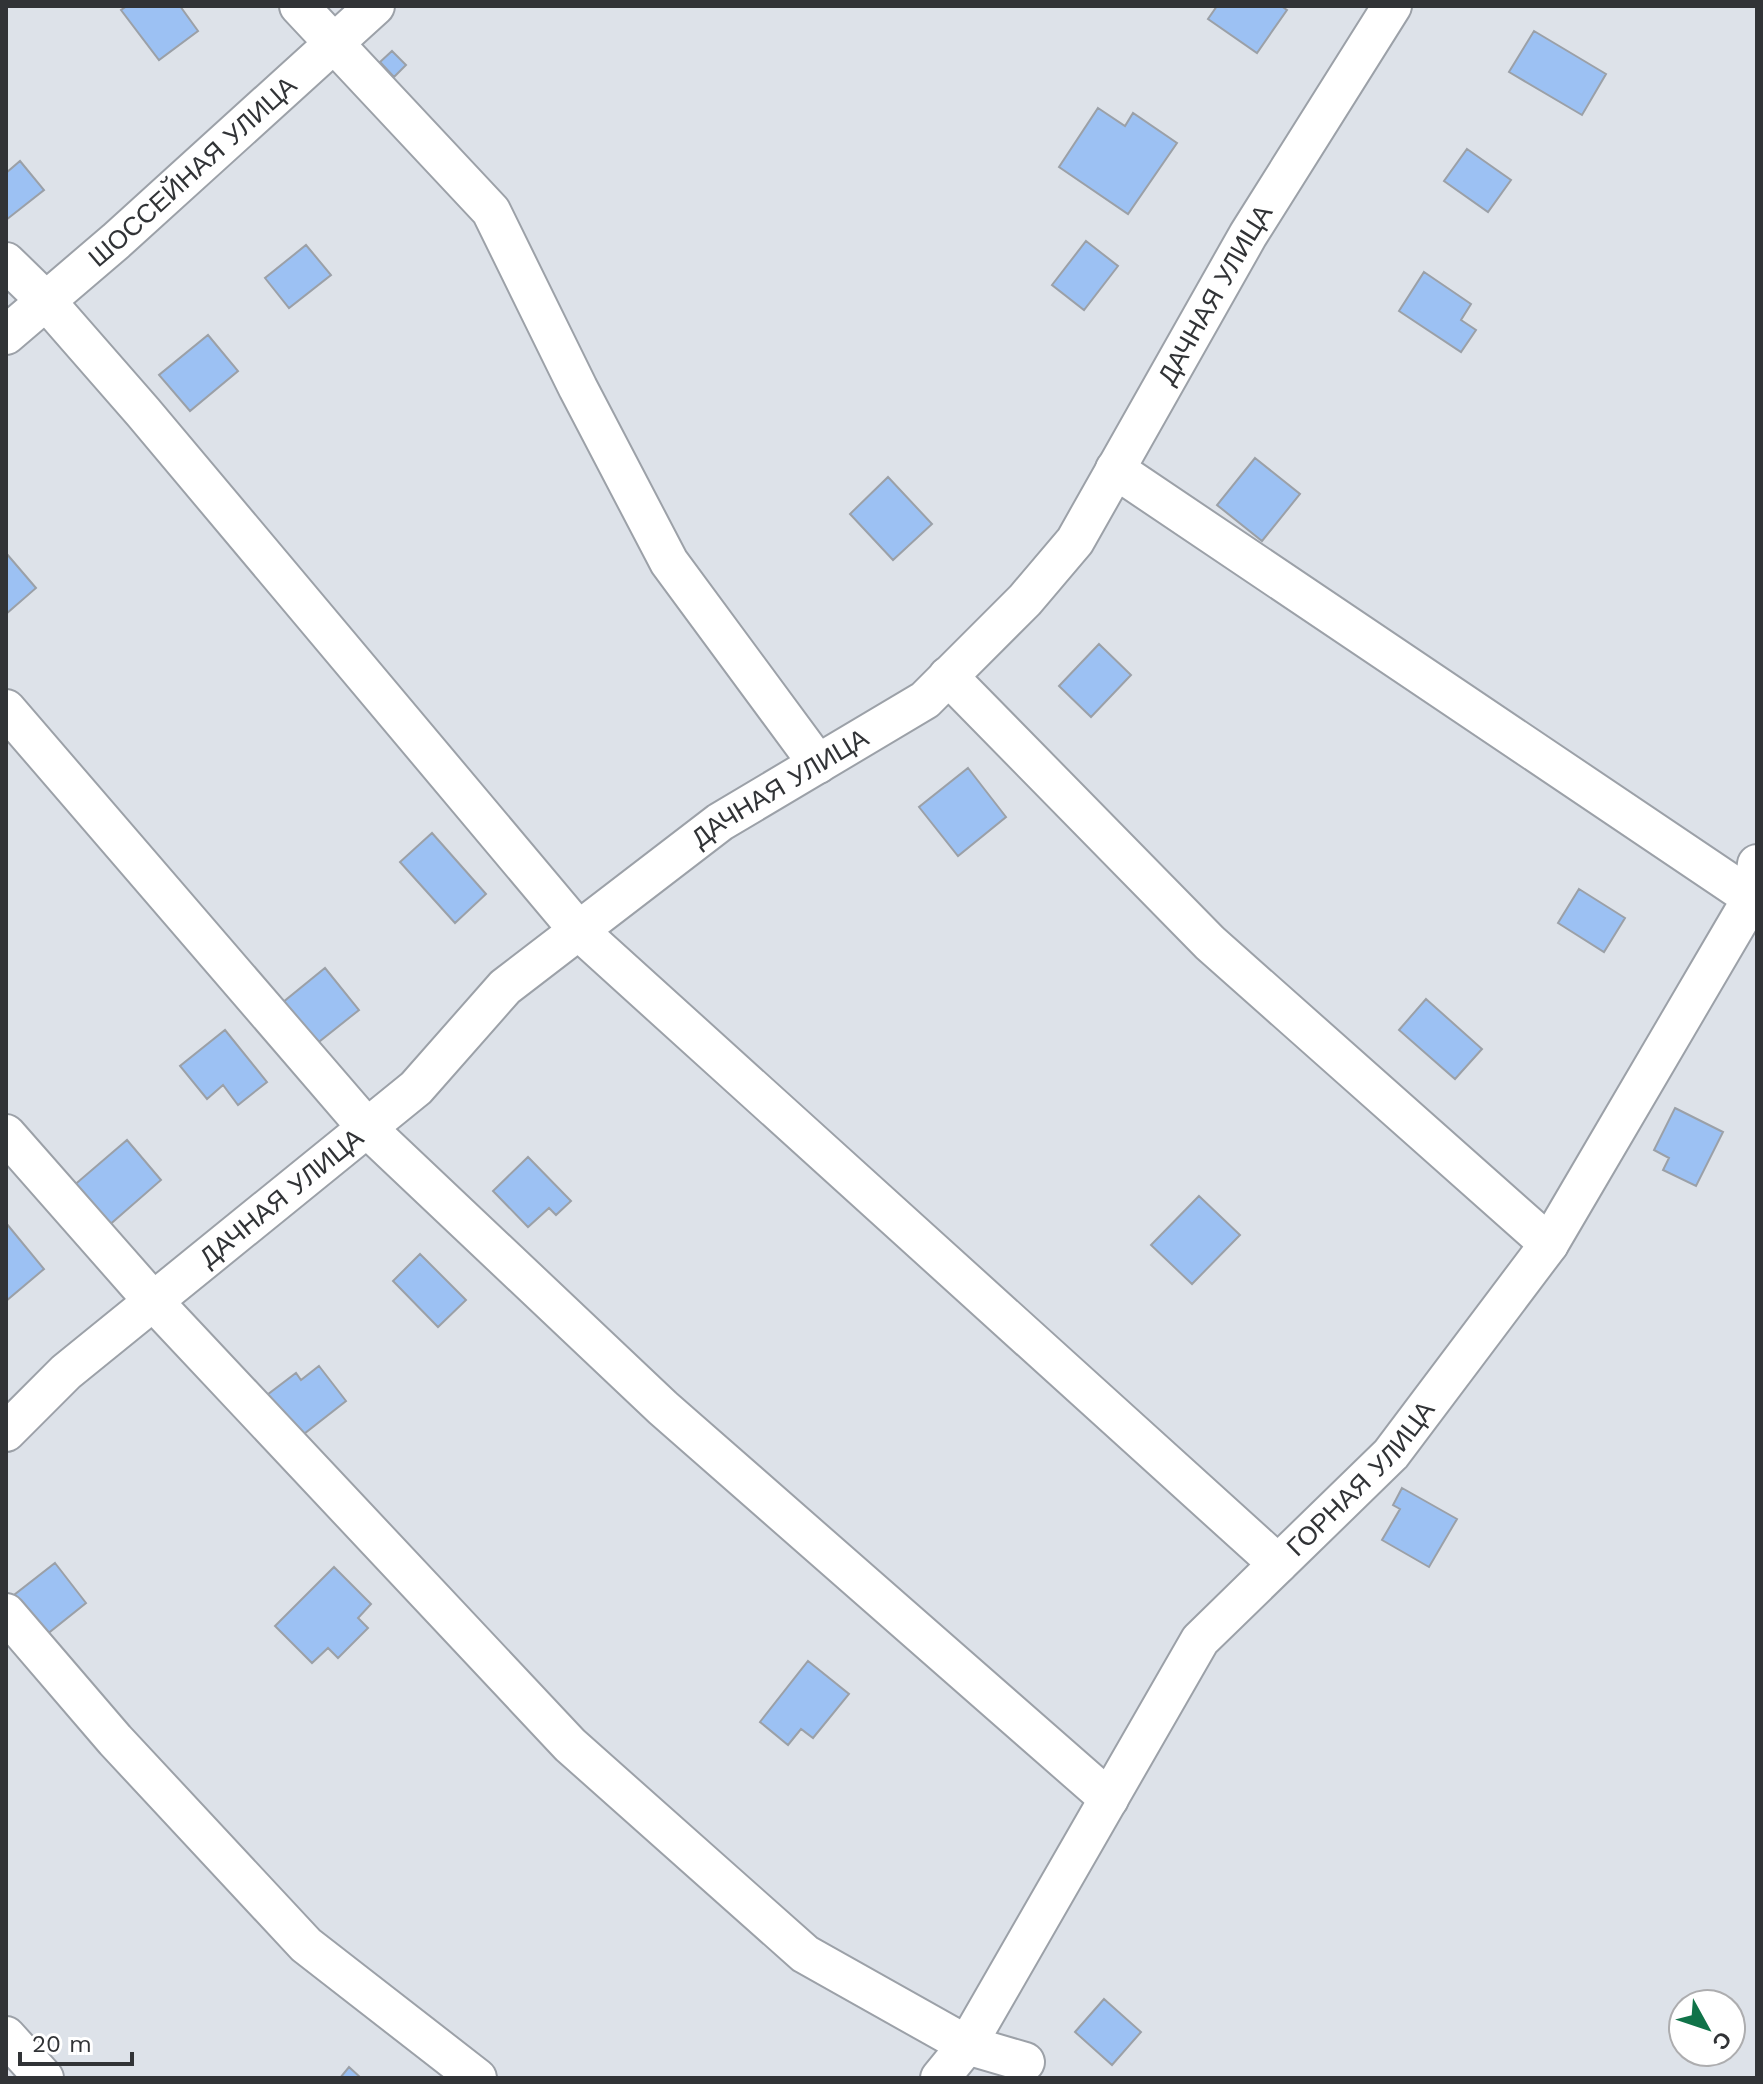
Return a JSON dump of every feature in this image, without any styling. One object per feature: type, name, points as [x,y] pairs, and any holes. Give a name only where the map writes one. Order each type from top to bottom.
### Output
[{"type":"street","points":[[299,6],[491,211],[578,388],[669,562],[818,764]]},
{"type":"street","name":"ШОССЕЙНАЯ УЛИЦА","points":[[6,335],[375,6]]},
{"type":"street","name":"ДАЧНАЯ УЛИЦА","points":[[6,1432],[66,1372],[416,1088],[505,987],[720,822],[925,700],[1025,600],[1075,541],[1248,235],[1392,6]]},
{"type":"street","points":[[6,262],[46,301],[143,412],[579,931],[1278,1564]]},
{"type":"street","points":[[1115,469],[1754,881]]},
{"type":"street","points":[[948,676],[1210,943],[1549,1244]]},
{"type":"street","points":[[6,709],[368,1129],[663,1408],[1109,1799]]},
{"type":"street","name":"ГОРНАЯ УЛИЦА","points":[[940,2078],[967,2045],[1200,1640],[1391,1454],[1549,1244],[1754,881]]},
{"type":"street","points":[[6,1134],[153,1301],[570,1745],[805,1954],[967,2045],[1025,2062]]},
{"type":"street","points":[[6,1613],[115,1740],[306,1945],[477,2078]]},
{"type":"street","points":[[6,2036],[44,2078]]},
{"type":"building","points":[[127,6],[180,6],[198,31],[159,60],[121,10]]},
{"type":"building","points":[[1217,6],[1281,6],[1287,10],[1257,53],[1208,19]]},
{"type":"building","points":[[1534,31],[1606,74],[1582,115],[1509,72]]},
{"type":"building","points":[[392,51],[406,65],[394,77],[380,62]]},
{"type":"building","points":[[1098,108],[1125,126],[1133,113],[1177,143],[1128,214],[1059,167]]},
{"type":"building","points":[[1467,149],[1511,180],[1488,212],[1444,181]]},
{"type":"building","points":[[20,161],[44,190],[6,220],[6,173]]},
{"type":"building","points":[[1086,241],[1118,266],[1084,310],[1052,285]]},
{"type":"building","points":[[306,245],[331,275],[289,308],[265,278]]},
{"type":"building","points":[[1424,272],[1471,304],[1461,320],[1476,330],[1461,352],[1399,311]]},
{"type":"building","points":[[208,335],[238,371],[190,411],[159,375]]},
{"type":"building","points":[[1255,458],[1300,494],[1262,541],[1217,505]]},
{"type":"building","points":[[888,477],[932,524],[893,560],[850,514]]},
{"type":"building","points":[[6,553],[36,588],[6,614]]},
{"type":"building","points":[[1099,644],[1131,675],[1091,717],[1059,686]]},
{"type":"building","points":[[968,768],[1006,817],[958,856],[919,807]]},
{"type":"building","points":[[432,833],[486,894],[455,923],[400,862]]},
{"type":"building","points":[[1579,889],[1625,918],[1604,952],[1558,923]]},
{"type":"building","points":[[325,968],[359,1010],[315,1045],[282,1003]]},
{"type":"building","points":[[1426,999],[1482,1049],[1455,1079],[1399,1030]]},
{"type":"building","points":[[225,1030],[267,1082],[238,1105],[223,1085],[207,1099],[180,1066]]},
{"type":"building","points":[[1675,1108],[1723,1132],[1696,1186],[1663,1170],[1669,1158],[1654,1150]]},
{"type":"building","points":[[127,1140],[161,1180],[107,1227],[72,1187]]},
{"type":"building","points":[[528,1157],[571,1201],[556,1215],[549,1208],[528,1227],[493,1191]]},
{"type":"building","points":[[1199,1196],[1240,1235],[1192,1284],[1151,1245]]},
{"type":"building","points":[[6,1223],[44,1269],[6,1301]]},
{"type":"building","points":[[420,1254],[466,1300],[438,1327],[393,1281]]},
{"type":"building","points":[[319,1366],[346,1401],[300,1437],[267,1395],[296,1373],[301,1380]]},
{"type":"building","points":[[1402,1488],[1457,1519],[1429,1567],[1382,1540],[1400,1509],[1393,1505]]},
{"type":"building","points":[[55,1563],[86,1603],[46,1635],[14,1595]]},
{"type":"building","points":[[334,1567],[371,1604],[358,1618],[368,1628],[338,1658],[328,1648],[312,1663],[275,1626]]},
{"type":"building","points":[[808,1661],[849,1694],[813,1738],[801,1729],[788,1745],[760,1722]]},
{"type":"building","points":[[1104,1999],[1141,2032],[1112,2065],[1075,2032]]},
{"type":"building","points":[[349,2067],[361,2078],[340,2078]]}]
